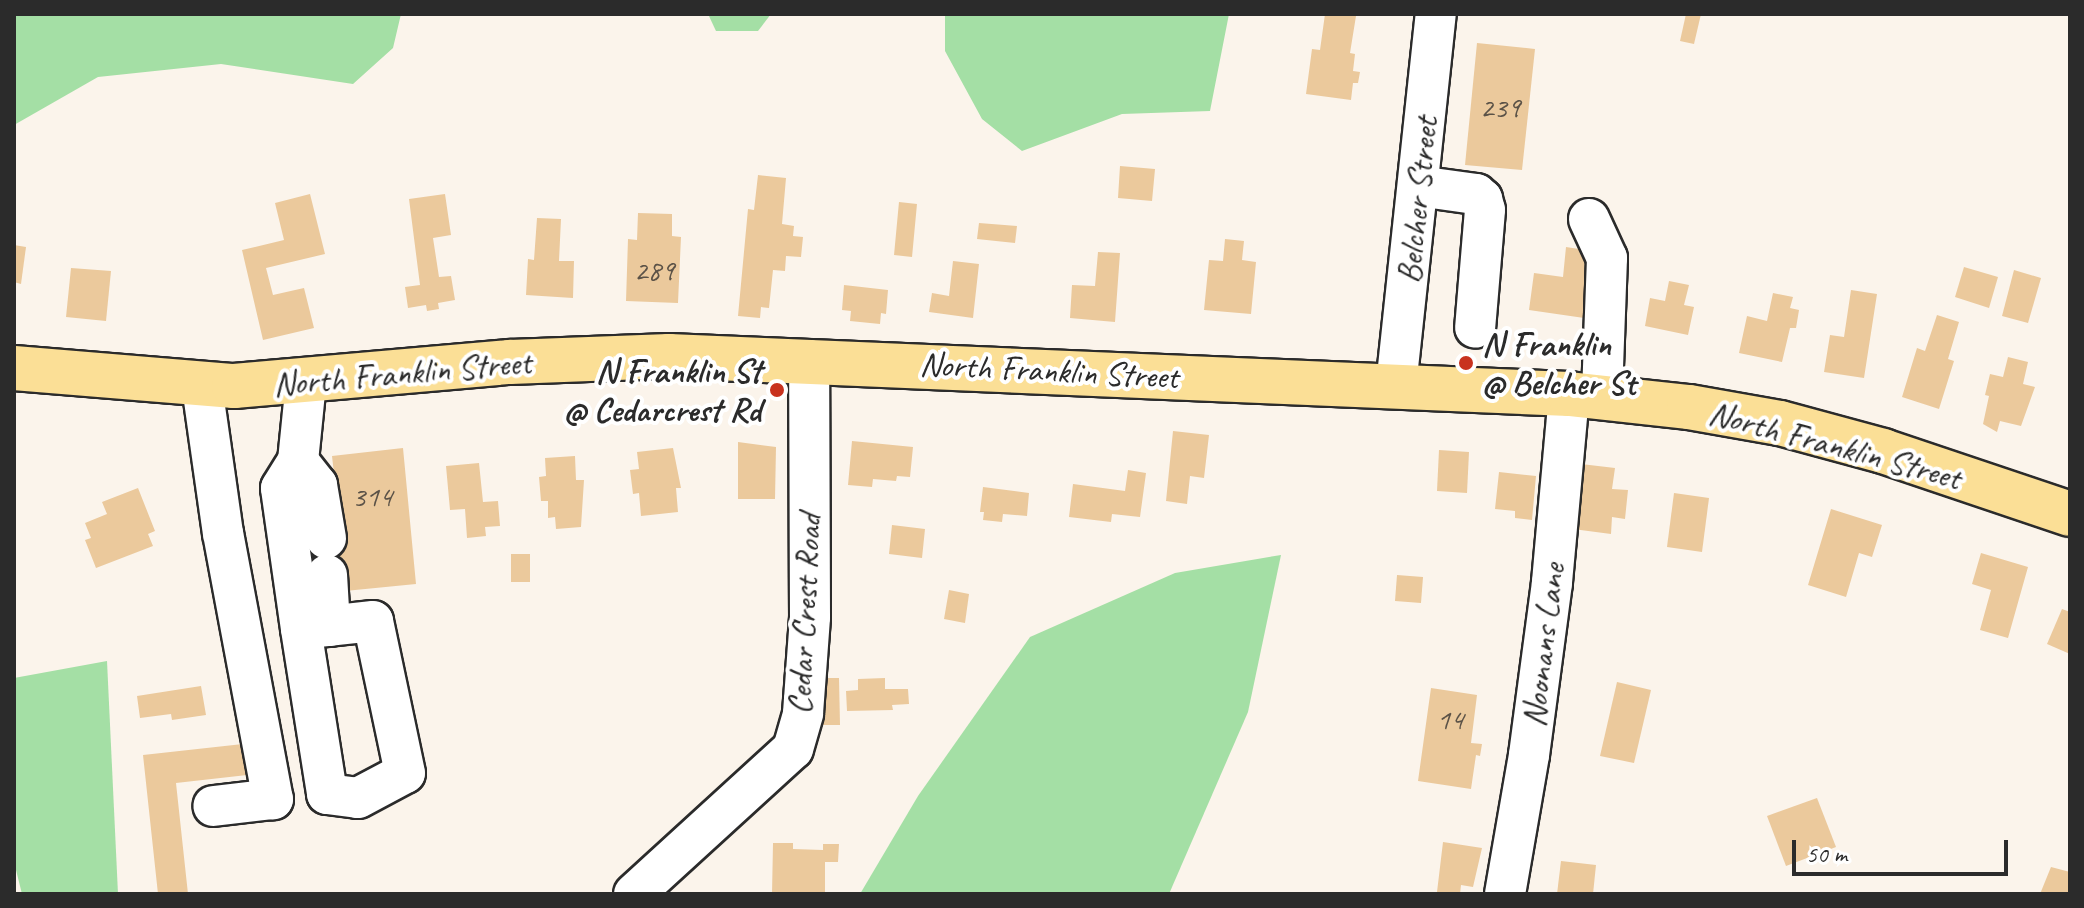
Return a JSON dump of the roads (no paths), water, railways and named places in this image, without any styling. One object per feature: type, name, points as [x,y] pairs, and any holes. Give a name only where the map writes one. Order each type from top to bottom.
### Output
[{"type":"main road","name":"North Franklin Street","points":[[14,368],[202,386],[306,382],[563,359],[669,356],[1586,396],[1689,407],[1780,423],[1883,451],[2070,514]]},
{"type":"street","name":"Belcher Street","points":[[1396,386],[1436,14]]},
{"type":"street","points":[[1418,186],[1476,194],[1482,199],[1485,210],[1475,328]]},
{"type":"street","name":"Noonans Lane","points":[[1505,894],[1527,770],[1552,582],[1607,258],[1589,219]]},
{"type":"street","name":"Cedar Crest Road","points":[[634,894],[793,749],[803,713],[810,617],[809,360]]},
{"type":"street","points":[[298,461],[317,485],[326,556],[315,627],[281,488],[298,461],[306,382]]},
{"type":"street","points":[[202,386],[223,533],[273,799],[213,806]]},
{"type":"place","name":"N Franklin @ Belcher St","points":[[1466,363]]},
{"type":"place","name":"N Franklin St @ Cedarcrest Rd","points":[[777,390]]}]
